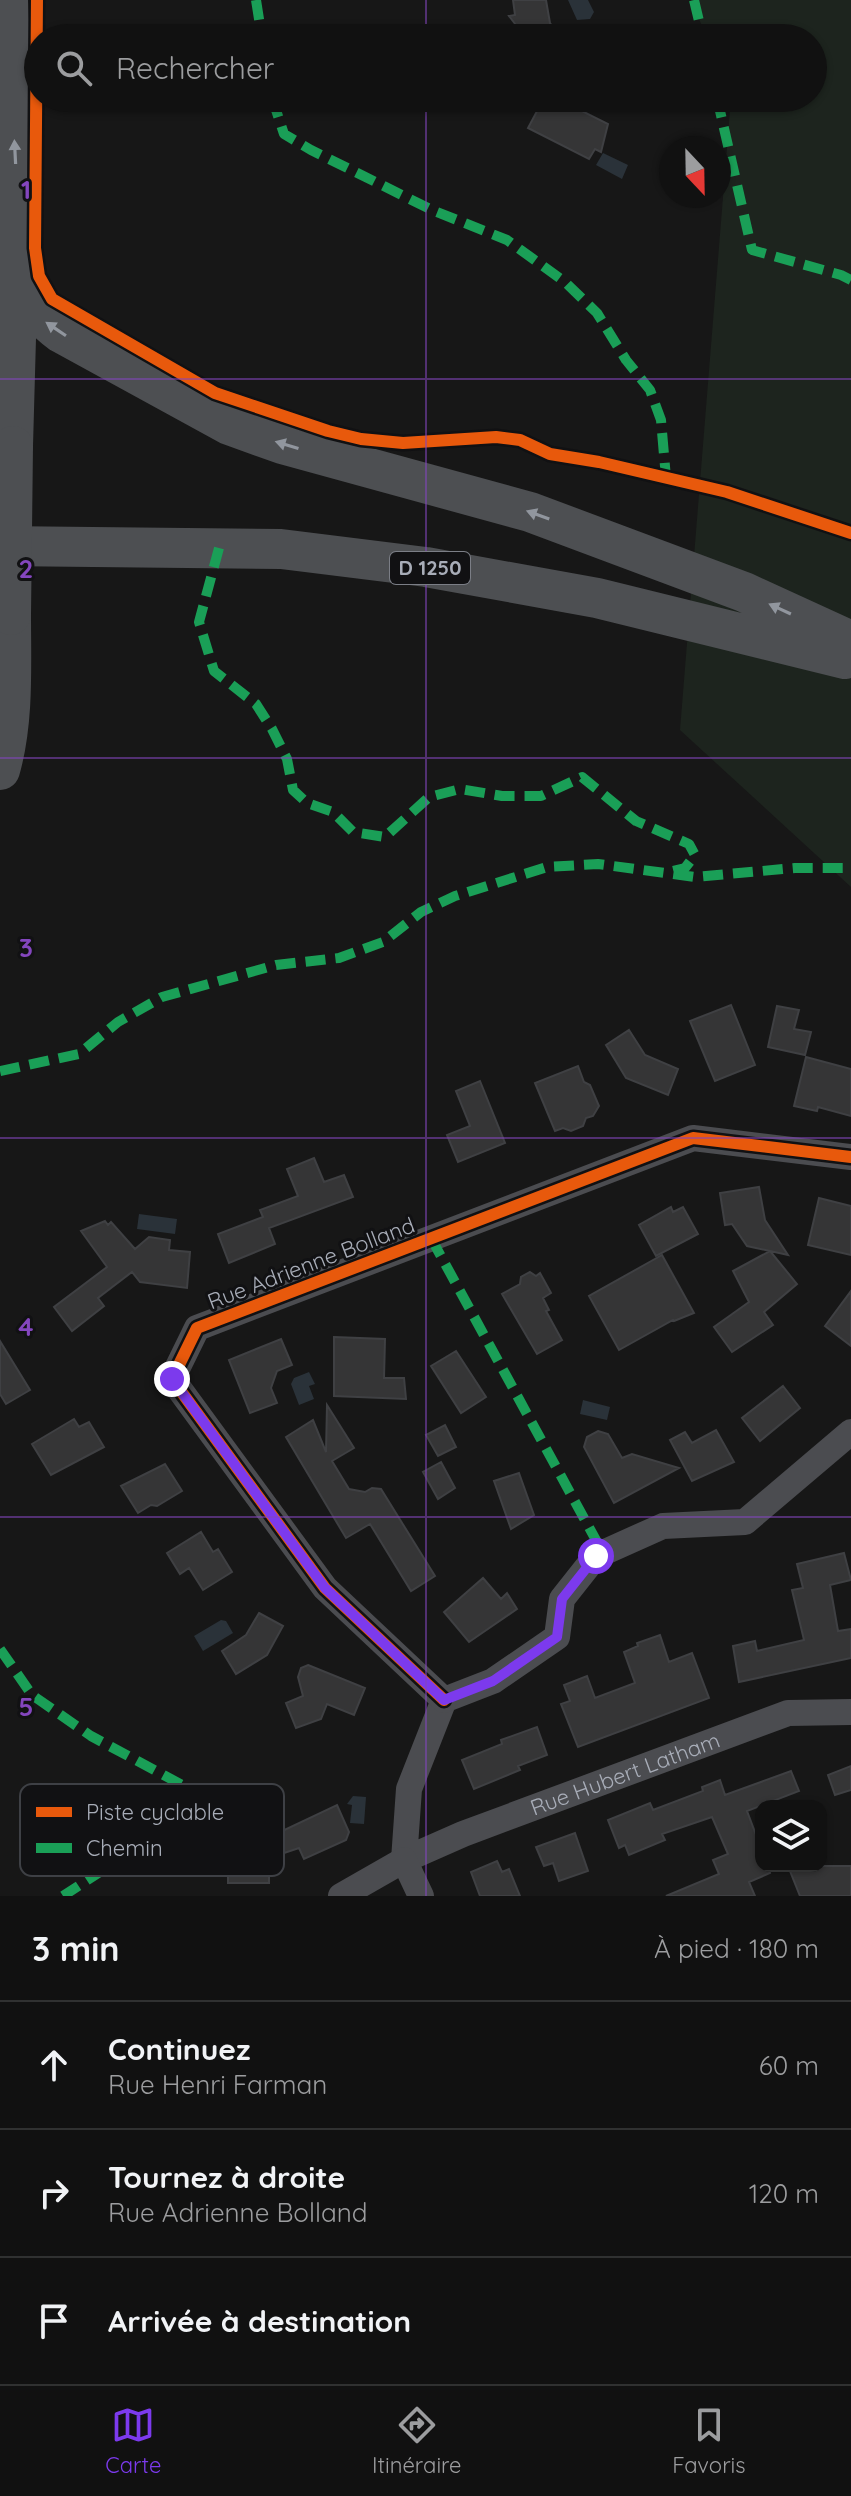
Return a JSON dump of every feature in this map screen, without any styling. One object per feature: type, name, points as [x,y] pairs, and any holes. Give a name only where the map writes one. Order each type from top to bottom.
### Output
[{"type":"main road","points":[[0,770],[11,684],[19,230],[8,0]]},
{"type":"main road","points":[[19,230],[28,292],[42,319],[61,333],[229,425],[282,444],[530,512],[744,592],[851,641]]},
{"type":"main road","name":"D 1250","points":[[0,546],[281,549],[411,565],[597,598],[851,661]]},
{"type":"street","name":"Rue Adrienne Bolland","points":[[444,1700],[325,1588],[172,1379],[197,1328],[693,1138],[851,1157]]},
{"type":"street","points":[[421,1896],[404,1860],[409,1789],[444,1700],[493,1681],[557,1637],[562,1599],[596,1556],[663,1526],[745,1522],[851,1432]]},
{"type":"street","name":"Rue Hubert Latham","points":[[341,1896],[404,1860],[463,1834],[788,1713],[851,1712]]},
{"type":"shaded area","points":[[568,0],[588,0],[594,12],[590,19],[577,20]]},
{"type":"shaded area","points":[[691,0],[851,0],[851,887],[680,730],[722,208],[731,208],[730,112],[827,112],[827,24],[701,24]]},
{"type":"shaded area","points":[[603,153],[628,165],[622,179],[596,165]]},
{"type":"shaded area","points":[[139,1214],[177,1219],[175,1234],[137,1229]]},
{"type":"shaded area","points":[[309,1372],[315,1384],[309,1386],[314,1399],[299,1405],[291,1384],[294,1378]]},
{"type":"shaded area","points":[[583,1400],[610,1407],[607,1420],[580,1414]]},
{"type":"shaded area","points":[[221,1620],[226,1621],[233,1633],[203,1651],[194,1636]]},
{"type":"shaded area","points":[[353,1796],[366,1797],[364,1824],[350,1823],[352,1805],[347,1804]]},
{"type":"building","points":[[513,0],[546,0],[551,24],[515,24],[509,16],[515,15]]},
{"type":"building","points":[[537,112],[584,112],[608,124],[601,152],[595,149],[589,159],[528,128]]},
{"type":"building","points":[[731,1005],[755,1065],[715,1081],[690,1021]]},
{"type":"building","points":[[777,1006],[799,1010],[794,1029],[811,1032],[805,1055],[768,1047]]},
{"type":"building","points":[[629,1030],[645,1055],[678,1069],[668,1095],[626,1078],[606,1045]]},
{"type":"building","points":[[806,1057],[851,1069],[851,1116],[818,1107],[817,1111],[794,1106]]},
{"type":"building","points":[[578,1066],[599,1106],[593,1116],[586,1118],[583,1126],[571,1131],[563,1128],[555,1131],[535,1083]]},
{"type":"building","points":[[480,1081],[505,1143],[458,1162],[447,1135],[470,1126],[456,1091]]},
{"type":"building","points":[[314,1158],[324,1182],[344,1175],[353,1197],[269,1228],[275,1244],[229,1263],[218,1234],[263,1217],[260,1210],[298,1196],[287,1169]]},
{"type":"building","points":[[759,1187],[765,1220],[788,1255],[747,1246],[732,1224],[725,1225],[720,1193]]},
{"type":"building","points":[[819,1198],[851,1206],[851,1255],[808,1245]]},
{"type":"building","points":[[671,1207],[673,1212],[683,1207],[698,1234],[656,1256],[639,1225]]},
{"type":"building","points":[[105,1221],[108,1225],[111,1222],[135,1249],[149,1237],[170,1240],[169,1250],[190,1252],[187,1288],[140,1282],[132,1272],[98,1298],[104,1306],[72,1331],[54,1307],[107,1267],[81,1231]]},
{"type":"building","points":[[770,1251],[797,1284],[764,1312],[773,1325],[732,1352],[714,1327],[749,1302],[733,1271]]},
{"type":"building","points":[[662,1255],[694,1313],[673,1320],[619,1350],[589,1296]]},
{"type":"building","points":[[530,1272],[536,1276],[540,1273],[551,1293],[543,1298],[549,1310],[546,1311],[562,1340],[537,1354],[502,1294],[520,1284],[521,1277]]},
{"type":"building","points":[[851,1291],[851,1346],[825,1326]]},
{"type":"building","points":[[334,1337],[385,1339],[384,1378],[404,1378],[406,1399],[334,1396]]},
{"type":"building","points":[[281,1339],[292,1365],[277,1371],[271,1388],[277,1403],[250,1413],[229,1360]]},
{"type":"building","points":[[0,1341],[30,1390],[6,1404],[0,1394]]},
{"type":"building","points":[[456,1351],[486,1397],[461,1413],[431,1366]]},
{"type":"building","points":[[783,1386],[800,1408],[760,1441],[742,1418]]},
{"type":"building","points":[[327,1405],[354,1448],[332,1461],[349,1489],[365,1492],[372,1488],[381,1489],[435,1576],[411,1591],[370,1524],[346,1538],[286,1437],[313,1420],[326,1452]]},
{"type":"building","points":[[74,1419],[79,1427],[89,1422],[104,1447],[51,1475],[32,1444]]},
{"type":"building","points":[[445,1425],[456,1447],[438,1456],[426,1435]]},
{"type":"building","points":[[716,1430],[734,1462],[692,1481],[670,1440],[685,1432],[692,1443]]},
{"type":"building","points":[[598,1431],[608,1434],[622,1458],[632,1454],[679,1468],[614,1503],[584,1447],[587,1437]]},
{"type":"building","points":[[441,1462],[455,1488],[438,1499],[423,1472]]},
{"type":"building","points":[[165,1464],[182,1491],[138,1513],[121,1486]]},
{"type":"building","points":[[519,1473],[534,1515],[511,1529],[494,1481]]},
{"type":"building","points":[[201,1532],[213,1552],[218,1549],[232,1572],[203,1590],[189,1568],[180,1574],[167,1553]]},
{"type":"building","points":[[844,1553],[851,1580],[830,1585],[838,1631],[851,1629],[851,1658],[739,1682],[733,1646],[755,1641],[757,1651],[804,1640],[792,1590],[803,1588],[797,1564]]},
{"type":"building","points":[[483,1578],[501,1599],[507,1593],[517,1609],[469,1642],[444,1612]]},
{"type":"building","points":[[259,1613],[283,1626],[267,1655],[236,1674],[222,1651],[246,1635]]},
{"type":"building","points":[[660,1635],[669,1662],[692,1653],[709,1698],[578,1747],[561,1704],[570,1701],[564,1685],[587,1676],[595,1698],[635,1683],[624,1652],[638,1646],[637,1643]]},
{"type":"building","points":[[308,1665],[365,1688],[354,1715],[327,1704],[321,1719],[296,1728],[286,1703],[303,1696],[298,1677],[301,1668]]},
{"type":"building","points":[[537,1727],[547,1755],[474,1789],[462,1760],[502,1744],[501,1740]]},
{"type":"building","points":[[851,1766],[851,1790],[835,1795],[828,1775]]},
{"type":"building","points":[[791,1771],[799,1791],[776,1800],[755,1800],[755,1808],[747,1811],[755,1832],[755,1872],[770,1873],[749,1882],[755,1896],[666,1896],[719,1874],[713,1860],[728,1854],[712,1817],[662,1834],[665,1840],[629,1855],[625,1845],[619,1848],[608,1820],[650,1803],[653,1810],[703,1791],[702,1787],[720,1780],[725,1795]]},
{"type":"building","points":[[337,1805],[349,1832],[346,1840],[304,1859],[299,1848],[284,1853],[284,1830]]},
{"type":"building","points":[[575,1833],[588,1871],[559,1881],[553,1863],[544,1866],[536,1847]]},
{"type":"building","points":[[497,1861],[502,1872],[509,1869],[520,1896],[480,1896],[471,1872]]},
{"type":"building","points":[[827,1866],[851,1866],[851,1896],[800,1896],[790,1872],[827,1872]]},
{"type":"building","points":[[228,1876],[269,1876],[269,1883],[228,1883]]},
{"type":"marked path","points":[[256,0],[260,24]]},
{"type":"marked path","points":[[694,0],[700,24]]},
{"type":"marked path","points":[[277,112],[284,134],[311,150],[432,210],[507,240],[565,282],[597,313],[626,360],[650,390],[661,420],[666,478]]},
{"type":"marked path","points":[[720,112],[752,250],[851,280]]},
{"type":"marked path","points":[[219,548],[199,622],[214,671],[256,704],[287,759],[293,790],[307,803],[333,812],[353,832],[385,837],[429,797],[460,789],[502,796],[541,796],[582,777],[636,821],[689,844],[695,855],[685,868],[668,872]]},
{"type":"marked path","points":[[0,1071],[79,1054],[118,1022],[162,997],[276,965],[339,958],[383,942],[421,912],[455,896],[547,867],[598,864],[695,877],[795,868],[851,868]]},
{"type":"marked path","points":[[431,1238],[603,1553]]},
{"type":"marked path","points":[[0,1649],[32,1695],[91,1736],[180,1784]]},
{"type":"marked path","points":[[63,1896],[94,1876]]},
{"type":"cycle path","points":[[37,0],[37,24]]},
{"type":"cycle path","points":[[36,112],[35,248],[39,276],[52,299],[215,393],[361,439],[403,443],[496,437],[520,440],[550,454],[599,462],[727,492],[851,533]]},
{"type":"cycle path","points":[[444,1700],[325,1588],[172,1379],[197,1328],[693,1138],[851,1157]]},
{"type":"route","points":[[172,1379],[325,1588],[444,1700],[493,1681],[557,1637],[562,1599],[596,1556]]}]
